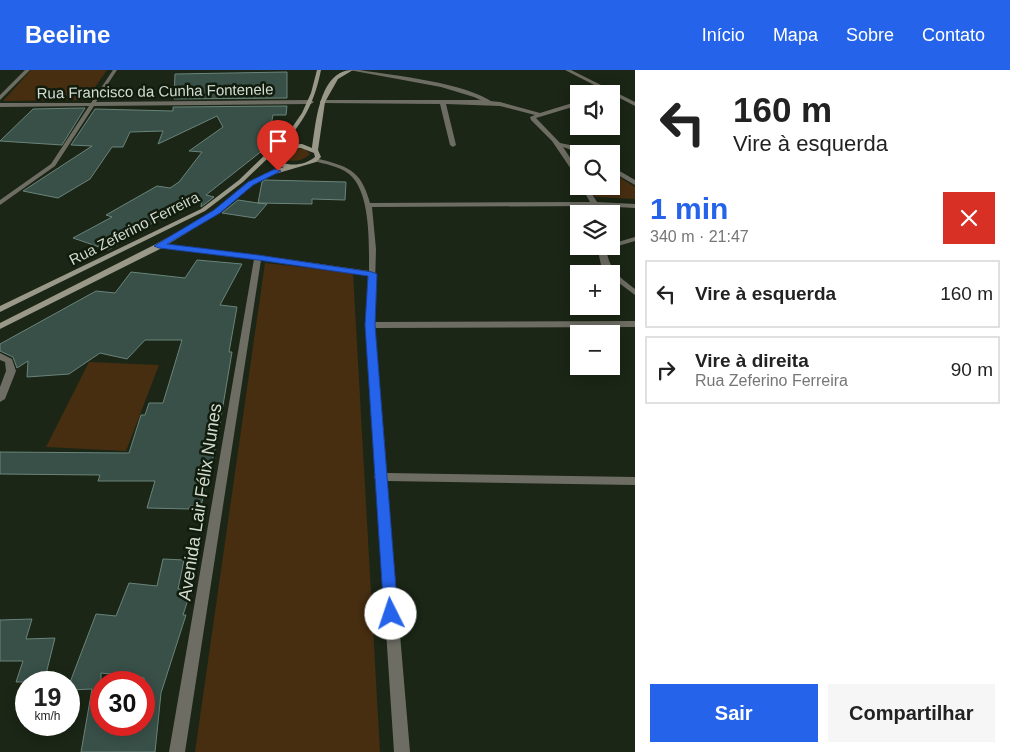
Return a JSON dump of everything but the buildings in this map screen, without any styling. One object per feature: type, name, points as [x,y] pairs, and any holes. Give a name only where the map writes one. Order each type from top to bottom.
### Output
[{"type":"main road","points":[[296,165],[271,160],[270,152],[294,146],[315,155],[322,102],[336,78],[351,70]]},
{"type":"main road","points":[[322,75],[336,78]]},
{"type":"main road","name":"Rua Zeferino Ferreira","points":[[0,309],[203,210],[241,181],[293,132],[302,121],[322,75]]},
{"type":"main road","name":"Rua Zeferino Ferreira","points":[[0,326],[159,246],[217,212],[251,184],[266,175],[296,165],[315,155]]},
{"type":"street","points":[[0,98],[28,70]]},
{"type":"street","points":[[0,203],[53,166],[115,70]]},
{"type":"street","points":[[351,70],[453,88],[474,94],[491,103]]},
{"type":"street","points":[[567,70],[596,85]]},
{"type":"street","points":[[620,97],[635,104]]},
{"type":"street","name":"Rua Francisco da Cunha Fontenele","points":[[0,105],[311,102]]},
{"type":"street","points":[[322,102],[491,103],[538,114]]},
{"type":"street","points":[[443,103],[453,145]]},
{"type":"street","points":[[570,105],[533,117],[559,145],[570,163]]},
{"type":"street","points":[[559,145],[570,147]]},
{"type":"street","points":[[315,155],[357,176],[369,205],[372,274],[370,325],[402,752]]},
{"type":"street","points":[[620,173],[635,182]]},
{"type":"street","points":[[590,195],[596,204]]},
{"type":"street","points":[[369,205],[596,204],[635,206]]},
{"type":"street","points":[[620,243],[635,239]]},
{"type":"street","points":[[159,246],[258,257],[372,274]]},
{"type":"street","points":[[606,255],[605,265],[612,274],[635,293]]},
{"type":"street","name":"Avenida Lair Félix Nunes","points":[[177,752],[258,257]]},
{"type":"street","points":[[370,325],[635,324]]},
{"type":"street","points":[[0,356],[9,361],[11,371],[0,399]]},
{"type":"street","points":[[380,477],[635,481]]},
{"type":"shaded area","points":[[31,70],[107,70],[86,100],[3,101]]},
{"type":"shaded area","points":[[286,148],[305,149],[310,154],[303,159],[294,161],[276,157],[277,151]]},
{"type":"shaded area","points":[[620,178],[635,187],[635,199],[595,197],[594,195],[620,195]]},
{"type":"shaded area","points":[[265,263],[353,273],[380,752],[195,752]]},
{"type":"shaded area","points":[[89,362],[159,365],[126,451],[46,447]]},
{"type":"route","points":[[278,171],[266,175],[251,184],[217,212],[159,246],[258,257],[372,274],[370,325],[391,614]]}]
